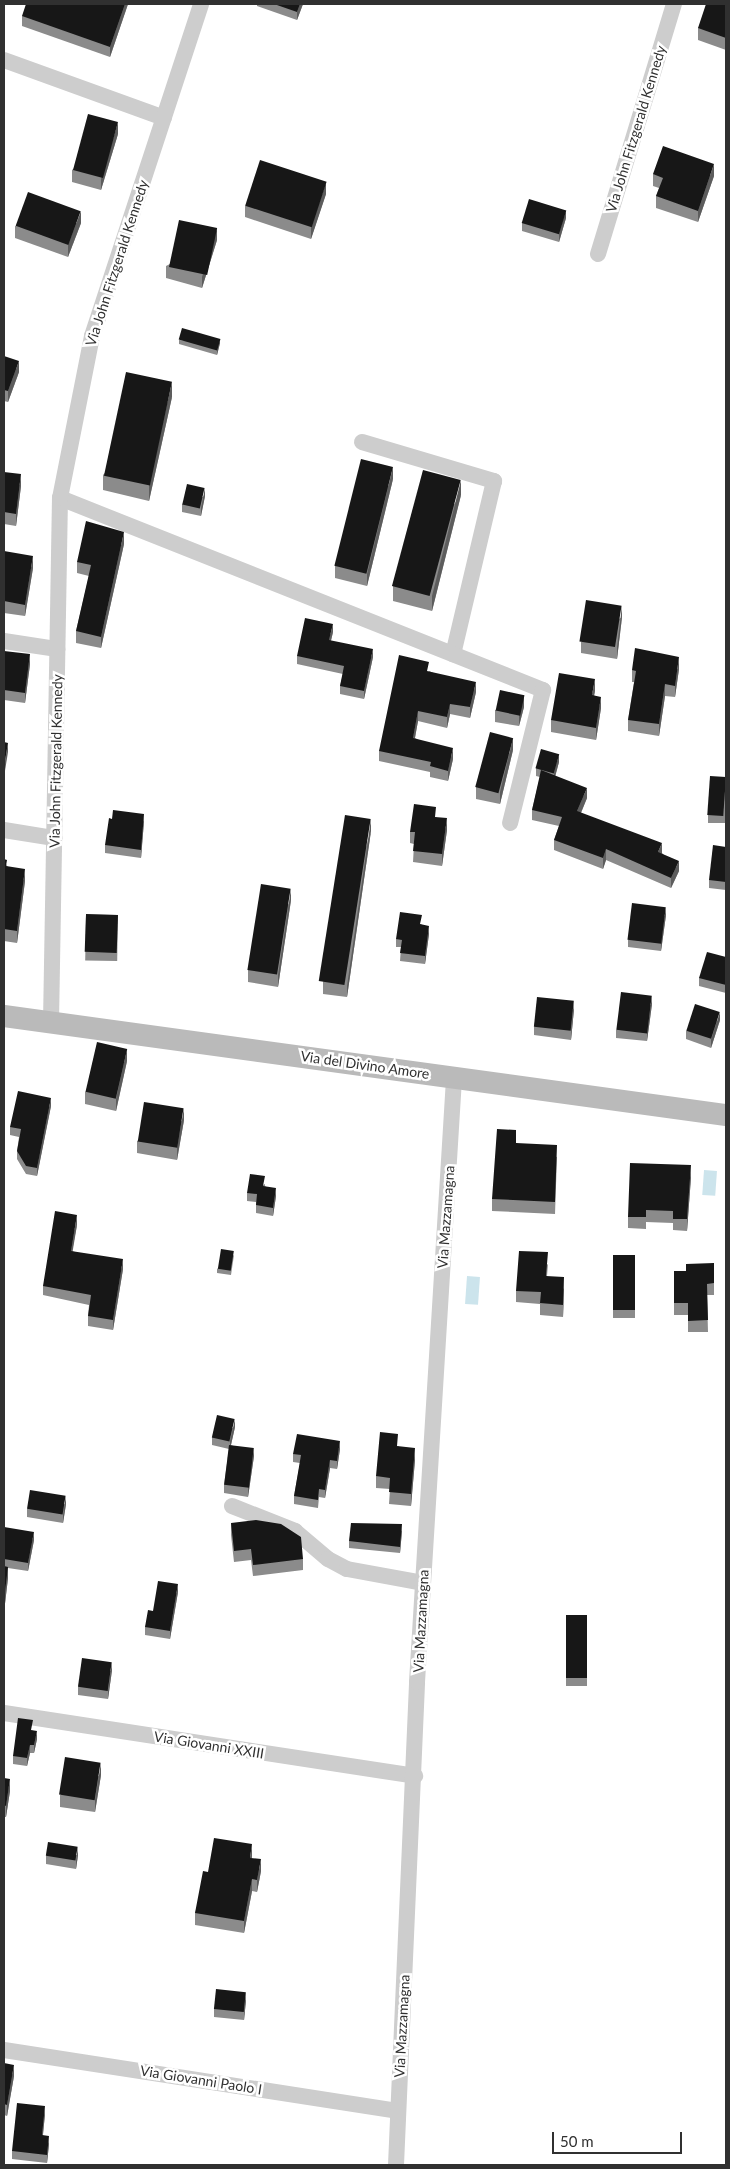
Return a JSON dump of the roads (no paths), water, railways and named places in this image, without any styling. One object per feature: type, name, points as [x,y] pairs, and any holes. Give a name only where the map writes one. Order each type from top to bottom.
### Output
[{"type":"main road","name":"Via del Divino Amore","points":[[4,1016],[726,1115]]},
{"type":"street","name":"Via John Fitzgerald Kennedy","points":[[51,1023],[60,498],[92,336],[201,4]]},
{"type":"street","name":"Via John Fitzgerald Kennedy","points":[[598,254],[674,4]]},
{"type":"street","points":[[4,60],[164,118]]},
{"type":"street","points":[[362,442],[494,481],[453,654]]},
{"type":"street","points":[[60,498],[543,690],[510,822]]},
{"type":"street","points":[[4,641],[57,649]]},
{"type":"street","points":[[4,830],[54,838]]},
{"type":"street","name":"Via Mazzamagna","points":[[396,2165],[397,2111],[415,1776],[423,1583],[454,1078]]},
{"type":"street","points":[[232,1506],[287,1527],[328,1559],[347,1569],[423,1583]]},
{"type":"street","name":"Via Giovanni XXIII","points":[[4,1713],[415,1776]]},
{"type":"street","name":"Via Giovanni Paolo I","points":[[4,2050],[397,2111]]},
{"type":"water","points":[[704,1170],[717,1171],[715,1196],[702,1195]]},
{"type":"water","points":[[467,1276],[480,1277],[478,1305],[465,1304]]}]
